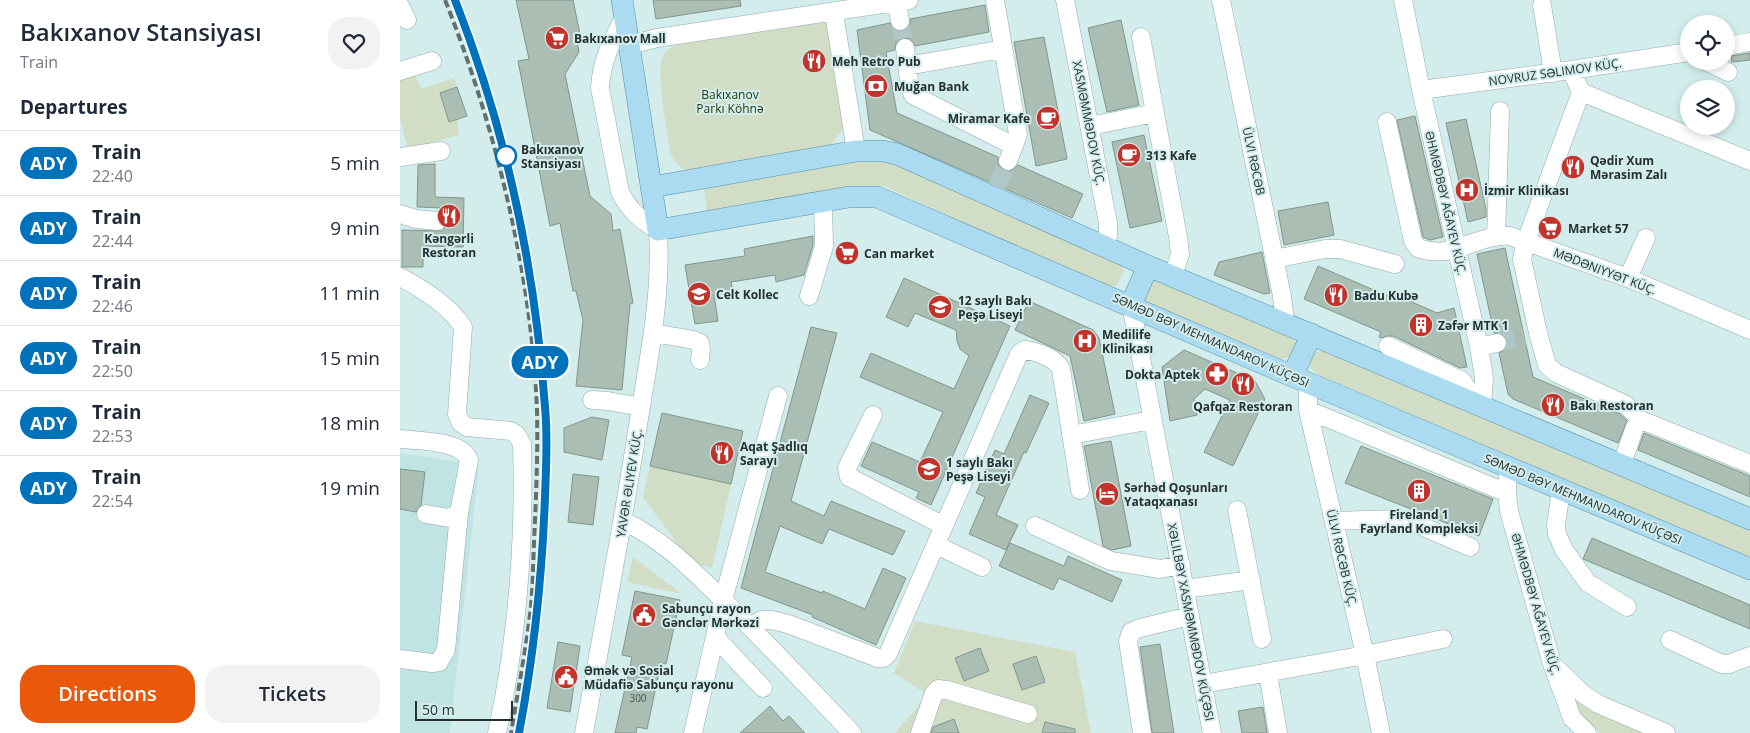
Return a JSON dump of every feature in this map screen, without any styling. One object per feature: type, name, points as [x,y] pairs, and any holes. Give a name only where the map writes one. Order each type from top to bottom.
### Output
[{"type":"main road","points":[[623,9],[658,230]]},
{"type":"main road","points":[[651,179],[692,180],[856,151],[883,151],[897,154],[995,191],[1105,247],[1148,266],[1750,519]]},
{"type":"main road","name":"SƏMƏD BƏY MEHMANDAROV KÜÇƏSI","points":[[658,230],[856,196],[877,197],[1508,468],[1750,569]]},
{"type":"main road","points":[[1131,305],[1148,266]]},
{"type":"main road","points":[[1300,379],[1312,334]]},
{"type":"street","points":[[995,0],[1018,134],[1011,153],[913,95],[910,88],[906,57],[1003,48]]},
{"type":"street","name":"XASMƏMMƏDOV KÜÇ.","points":[[1066,0],[1108,223],[1108,236],[1105,247]]},
{"type":"street","name":"ÜLVI RƏCƏB","points":[[1221,0],[1282,296],[1285,322]]},
{"type":"street","name":"ƏHMƏDBƏY AĞAYEV KÜÇ.","points":[[1403,0],[1456,250],[1479,347],[1484,378],[1473,402]]},
{"type":"street","points":[[630,45],[657,38],[834,13],[903,1],[900,21]]},
{"type":"street","points":[[1542,5],[1553,73]]},
{"type":"street","points":[[623,9],[601,74],[602,97],[620,192],[626,206],[636,216],[658,230]]},
{"type":"street","points":[[834,13],[856,151]]},
{"type":"street","points":[[1141,37],[1180,254],[1173,276]]},
{"type":"street","points":[[1735,44],[1750,42]]},
{"type":"street","name":"NOVRUZ SƏLIMOV KÜÇ.","points":[[1421,90],[1553,73],[1680,53]]},
{"type":"street","points":[[400,71],[432,61]]},
{"type":"street","points":[[1572,70],[1581,92],[1526,241],[1522,259],[1531,335],[1547,365],[1556,373],[1626,405],[1641,420],[1750,464]]},
{"type":"street","points":[[1724,70],[1728,72]]},
{"type":"street","points":[[1581,92],[1750,160]]},
{"type":"street","points":[[1496,237],[1500,111]]},
{"type":"street","points":[[1090,126],[1155,113]]},
{"type":"street","name":"MƏDƏNIYYƏT KÜÇ.","points":[[1386,122],[1413,241],[1418,248],[1434,252],[1456,250],[1496,237],[1510,236],[1628,278],[1750,330]]},
{"type":"street","points":[[400,157],[441,151]]},
{"type":"street","points":[[809,296],[824,246],[823,202]]},
{"type":"street","points":[[400,214],[416,219],[437,221]]},
{"type":"street","name":"YAVƏR ƏLIYEV KÜÇ.","points":[[584,733],[623,521],[654,333],[659,274],[658,230]]},
{"type":"street","points":[[1628,278],[1646,238]]},
{"type":"street","points":[[1274,259],[1325,249],[1340,249],[1395,264]]},
{"type":"street","points":[[400,277],[430,295],[453,314],[463,327],[457,414],[460,423],[467,427],[511,431],[517,435],[522,444],[524,509],[521,580],[514,639],[497,733]]},
{"type":"street","name":"XƏLILBƏY XASMƏMMƏDOV KÜÇƏSI","points":[[1131,305],[1212,733]]},
{"type":"street","points":[[654,333],[694,340],[700,343],[700,360]]},
{"type":"street","points":[[1479,347],[1497,343]]},
{"type":"street","points":[[1388,346],[1462,381],[1473,402]]},
{"type":"street","points":[[750,627],[762,620],[772,620],[878,658],[884,658],[888,654],[1019,354],[1024,350],[1030,350],[1055,361],[1059,365],[1080,490]]},
{"type":"street","name":"ÜLVI RƏCƏB KÜÇ.","points":[[1300,379],[1365,655],[1381,733]]},
{"type":"street","points":[[693,733],[723,601],[778,396]]},
{"type":"street","points":[[592,400],[613,401],[641,408]]},
{"type":"street","points":[[1308,410],[1507,493]]},
{"type":"street","points":[[873,415],[847,468],[849,477],[944,526]]},
{"type":"street","points":[[1071,434],[1152,420]]},
{"type":"street","points":[[1621,466],[1635,426],[1641,420]]},
{"type":"street","points":[[400,439],[445,444],[464,451],[470,460],[459,513],[446,650],[439,662],[432,663],[400,659]]},
{"type":"street","name":"ƏHMƏDBƏY AĞAYEV KÜÇ.","points":[[1508,468],[1507,493],[1515,536],[1552,664],[1572,718],[1587,733]]},
{"type":"street","points":[[1561,490],[1556,525],[1557,534],[1564,550],[1588,583],[1627,607]]},
{"type":"street","points":[[1237,510],[1262,639]]},
{"type":"street","points":[[426,514],[449,518],[459,513]]},
{"type":"street","points":[[1334,521],[1407,520],[1470,547]]},
{"type":"street","points":[[623,521],[662,544],[750,627],[852,733]]},
{"type":"street","points":[[1035,526],[1112,561],[1160,569],[1181,565]]},
{"type":"street","points":[[936,545],[982,567]]},
{"type":"street","points":[[1185,589],[1251,580]]},
{"type":"street","points":[[1142,733],[1128,641],[1131,632],[1140,628],[1190,616]]},
{"type":"street","points":[[715,637],[762,688]]},
{"type":"street","points":[[1203,684],[1443,639]]},
{"type":"street","points":[[1670,640],[1722,664],[1729,664],[1750,656]]},
{"type":"street","points":[[1552,664],[1582,693],[1598,704],[1666,733]]},
{"type":"street","points":[[1268,673],[1278,733]]},
{"type":"street","points":[[920,733],[934,692],[938,689],[1028,714]]},
{"type":"shaded area","points":[[400,453],[479,465],[450,733],[400,733]]},
{"type":"green space","name":"Bakıxanov Parkı Köhnə","points":[[828,22],[845,126],[828,149],[688,171],[677,164],[670,152],[662,102],[661,62],[667,50],[680,44]]},
{"type":"green space","points":[[415,74],[421,89],[454,78],[457,87],[440,93],[449,121],[457,119],[459,135],[408,149],[400,119],[400,79]]},
{"type":"green space","points":[[856,161],[889,162],[1118,259],[1124,270],[1117,285],[1105,288],[884,186],[858,186],[707,212],[704,189]]},
{"type":"green space","points":[[1151,278],[1292,336],[1297,344],[1291,357],[1281,359],[1142,300]]},
{"type":"green space","points":[[1326,350],[1750,530],[1750,559],[1317,374],[1309,366],[1316,352]]},
{"type":"green space","points":[[650,466],[731,484],[712,568],[691,562],[643,497]]},
{"type":"green space","points":[[633,557],[682,594],[627,582]]},
{"type":"green space","points":[[915,621],[1075,652],[1091,733],[895,733],[928,695],[894,673]]},
{"type":"green space","points":[[1574,695],[1645,733],[1600,733],[1573,706]]},
{"type":"building","points":[[516,0],[573,0],[580,34],[576,35],[579,52],[565,74],[590,196],[611,214],[613,231],[620,229],[633,303],[630,304],[622,390],[576,386],[583,320],[576,291],[573,291],[560,223],[550,226],[518,61],[529,59]]},
{"type":"building","points":[[653,0],[740,0],[741,6],[656,19]]},
{"type":"building","points":[[985,5],[989,32],[915,46],[910,39],[903,38],[896,43],[895,50],[886,52],[897,113],[998,157],[998,163],[1004,171],[1010,171],[1018,165],[1083,194],[1072,218],[870,130],[857,30],[890,23],[896,31],[902,31],[910,25],[910,19]]},
{"type":"building","points":[[1121,20],[1139,105],[1107,112],[1088,28]]},
{"type":"building","points":[[1044,37],[1067,159],[1036,166],[1014,42]]},
{"type":"building","points":[[1750,53],[1750,60],[1735,62],[1735,55]]},
{"type":"building","points":[[457,87],[467,116],[449,122],[440,93]]},
{"type":"building","points":[[1415,116],[1443,237],[1430,240],[1423,237],[1397,120]]},
{"type":"building","points":[[1466,119],[1486,209],[1486,217],[1468,222],[1446,123]]},
{"type":"building","points":[[1144,135],[1162,221],[1130,228],[1112,142]]},
{"type":"building","points":[[435,164],[435,197],[464,198],[463,247],[423,246],[423,267],[402,267],[402,230],[443,231],[447,222],[443,208],[417,207],[418,165]]},
{"type":"building","points":[[1328,202],[1334,235],[1284,245],[1278,211]]},
{"type":"building","points":[[813,236],[813,245],[804,275],[776,282],[775,275],[731,282],[733,292],[714,295],[718,321],[695,324],[685,265],[745,256],[744,249]]},
{"type":"building","points":[[1505,248],[1533,377],[1620,414],[1627,421],[1618,443],[1513,399],[1508,394],[1499,353],[1504,350],[1507,341],[1504,336],[1494,333],[1477,254]]},
{"type":"building","points":[[1262,252],[1270,293],[1264,294],[1214,275],[1219,262]]},
{"type":"building","points":[[1318,266],[1395,299],[1396,295],[1437,313],[1454,308],[1467,367],[1460,368],[1393,336],[1379,337],[1381,332],[1304,299]]},
{"type":"building","points":[[904,278],[1010,326],[931,505],[916,498],[919,492],[861,466],[872,442],[920,462],[943,412],[860,377],[871,353],[954,389],[969,356],[960,349],[956,330],[915,313],[908,327],[886,317]]},
{"type":"building","points":[[1029,301],[1093,330],[1099,338],[1115,414],[1084,421],[1070,356],[1015,330]]},
{"type":"building","points":[[811,327],[837,333],[791,501],[824,516],[831,501],[905,531],[893,555],[829,529],[822,544],[780,526],[765,572],[822,593],[823,591],[865,609],[883,568],[906,578],[876,645],[812,617],[813,615],[741,588]]},
{"type":"building","points":[[1184,350],[1255,381],[1265,399],[1233,466],[1204,452],[1230,400],[1205,389],[1194,399],[1197,415],[1170,421],[1162,367]]},
{"type":"building","points":[[1030,395],[1049,403],[1026,453],[1024,452],[996,515],[1018,525],[1006,550],[969,534],[985,497],[976,493],[995,450],[1004,454]]},
{"type":"building","points":[[662,413],[743,431],[731,484],[650,466]]},
{"type":"building","points":[[592,417],[609,420],[602,460],[564,452],[564,428]]},
{"type":"building","points":[[1644,433],[1750,476],[1750,497],[1638,450]]},
{"type":"building","points":[[1111,441],[1131,546],[1112,550],[1103,546],[1084,446]]},
{"type":"building","name":"Fireland 1 Fayrland Kompleksi","points":[[1361,446],[1493,499],[1479,536],[1345,483]]},
{"type":"building","points":[[400,469],[425,472],[421,505],[416,512],[400,509]]},
{"type":"building","points":[[573,474],[599,477],[593,525],[568,522]]},
{"type":"building","points":[[1592,538],[1750,605],[1750,629],[1583,559]]},
{"type":"building","points":[[1010,543],[1064,566],[1068,556],[1122,580],[1112,602],[1059,578],[1053,590],[999,566]]},
{"type":"building","points":[[635,591],[680,600],[666,664],[661,663],[647,729],[637,727],[636,733],[615,733],[632,657],[622,655]]},
{"type":"building","points":[[558,642],[580,646],[570,712],[547,708]]},
{"type":"building","points":[[1160,644],[1174,733],[1152,733],[1140,647]]},
{"type":"building","points":[[980,648],[989,671],[964,681],[955,658]]},
{"type":"building","points":[[1036,656],[1045,682],[1022,690],[1013,664]]},
{"type":"building","points":[[770,706],[783,721],[789,716],[805,733],[740,733]]},
{"type":"building","points":[[1263,707],[1267,733],[1242,733],[1238,711]]},
{"type":"building","points":[[954,719],[959,733],[931,733],[933,727]]},
{"type":"building","points":[[1045,722],[1075,729],[1075,733],[1042,733]]},
{"type":"tunnel","points":[[900,21],[905,48]]},
{"type":"tunnel","points":[[997,186],[1008,161]]},
{"type":"tunnel","points":[[1497,343],[1524,336]]},
{"type":"railway","points":[[445,0],[480,98],[508,201],[528,307],[534,359],[537,443],[532,590],[527,638],[511,733]]},
{"type":"railway","points":[[455,0],[483,81],[513,186],[529,265],[536,318]]},
{"type":"railway","points":[[519,733],[532,653],[545,530],[547,489],[546,408],[539,348]]},
{"type":"train","name":"ADY","points":[[455,0],[469,36],[511,174],[534,304],[546,408],[544,534],[539,606],[519,733]]},
{"type":"place","name":"Bakıxanov Mall","points":[[557,38]]},
{"type":"place","name":"Meh Retro Pub","points":[[814,61]]},
{"type":"place","name":"Muğan Bank","points":[[876,86]]},
{"type":"place","name":"Miramar Kafe","points":[[1048,118]]},
{"type":"place","name":"313 Kafe","points":[[1129,155]]},
{"type":"place","name":"Bakıxanov Stansiyası","points":[[506,156]]},
{"type":"place","name":"Qədir Xum Mərasim Zalı","points":[[1573,167]]},
{"type":"place","name":"İzmir Klinikası","points":[[1467,190]]},
{"type":"place","name":"Kəngərli Restoran","points":[[449,216]]},
{"type":"place","name":"Market 57","points":[[1550,228]]},
{"type":"place","name":"Can market","points":[[847,253]]},
{"type":"place","name":"Celt Kollec","points":[[699,294]]},
{"type":"place","name":"Badu Kubə","points":[[1336,295]]},
{"type":"place","name":"12 saylı Bakı Peşə Liseyi","points":[[940,307]]},
{"type":"place","name":"Zəfər MTK 1","points":[[1421,325]]},
{"type":"place","name":"Medilife Klinikası","points":[[1085,341]]},
{"type":"place","name":"Dokta Aptek","points":[[1217,374]]},
{"type":"place","name":"Qafqaz Restoran","points":[[1243,384]]},
{"type":"place","name":"Bakı Restoran","points":[[1553,405]]},
{"type":"place","name":"Aqat Şadlıq Sarayı","points":[[722,453]]},
{"type":"place","name":"1 saylı Bakı Peşə Liseyi","points":[[929,469]]},
{"type":"place","name":"Fireland 1 Fayrland Kompleksi","points":[[1419,491]]},
{"type":"place","name":"Sərhəd Qoşunları Yataqxanası","points":[[1107,494]]},
{"type":"place","name":"Sabunçu rayon Gənclər Mərkəzi","points":[[644,615]]},
{"type":"place","name":"Əmək və Sosial Müdafiə Sabunçu rayonu","points":[[566,677]]}]
